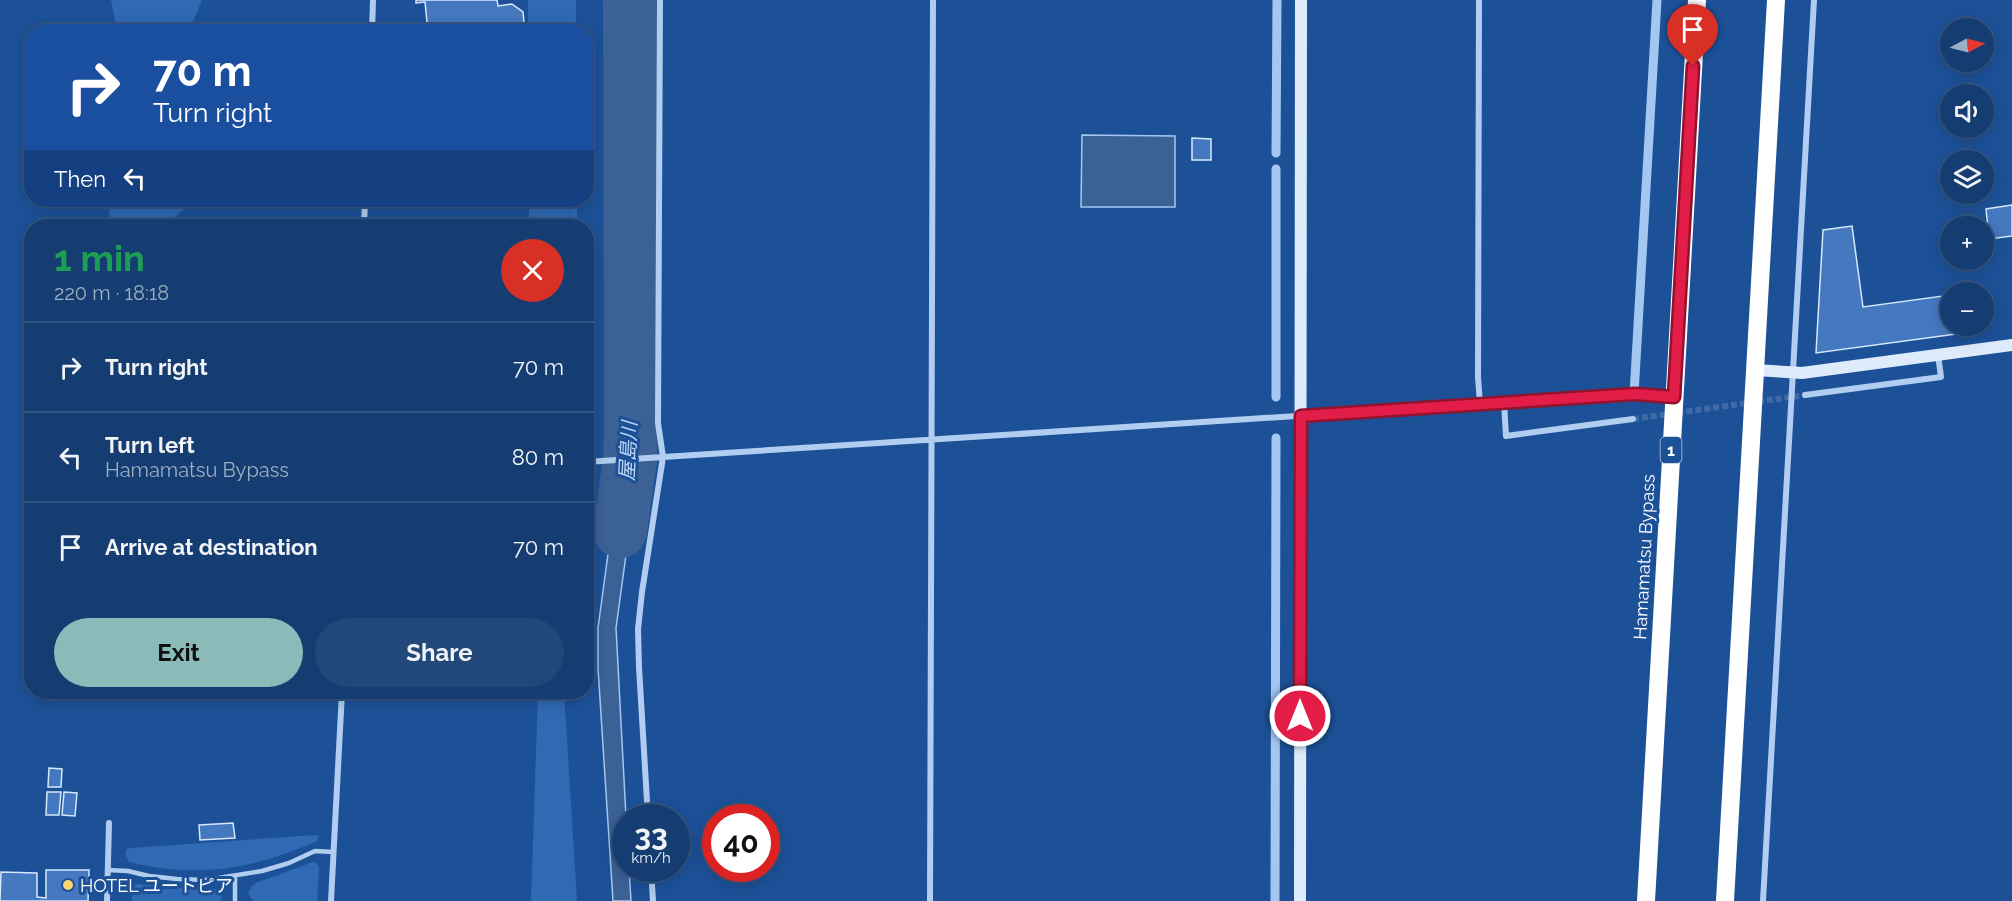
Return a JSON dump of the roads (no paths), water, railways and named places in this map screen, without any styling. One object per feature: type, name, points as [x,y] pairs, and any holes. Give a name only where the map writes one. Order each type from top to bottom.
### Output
[{"type":"highway","name":"Hamamatsu Bypass","points":[[1646,901],[1697,0]]},
{"type":"highway","points":[[1725,901],[1776,0]]},
{"type":"street","points":[[372,24],[374,0]]},
{"type":"street","points":[[647,804],[638,629],[663,457],[658,423],[660,0]]},
{"type":"street","points":[[930,901],[933,0]]},
{"type":"street","points":[[1300,901],[1301,0]]},
{"type":"street","points":[[1479,0],[1478,377],[1480,404]]},
{"type":"street","points":[[1763,901],[1814,0]]},
{"type":"street","points":[[1755,370],[1802,373],[2012,345]]},
{"type":"street","points":[[1805,395],[1941,377],[1938,355]]},
{"type":"street","points":[[594,461],[1635,394],[1674,397]]},
{"type":"street","points":[[1504,403],[1506,436],[1633,419]]},
{"type":"street","points":[[331,901],[342,699]]},
{"type":"street","points":[[107,901],[109,823]]},
{"type":"street","points":[[652,882],[653,901]]},
{"type":"lane","points":[[107,870],[177,879],[206,880],[235,877],[272,869],[315,851],[333,852]]},
{"type":"lane","points":[[235,877],[235,901]]},
{"type":"waterway","name":"屋島川","points":[[620,531],[630,459],[631,427],[630,0]]},
{"type":"waterway","points":[[1276,153],[1277,0]]},
{"type":"waterway","points":[[1634,394],[1657,0]]},
{"type":"waterway","points":[[1276,169],[1276,397]]},
{"type":"waterway","points":[[1275,901],[1276,438]]},
{"type":"tunnel","points":[[1633,419],[1805,395]]},
{"type":"place","name":"HOTEL ユートピア","points":[[68,885]]}]
